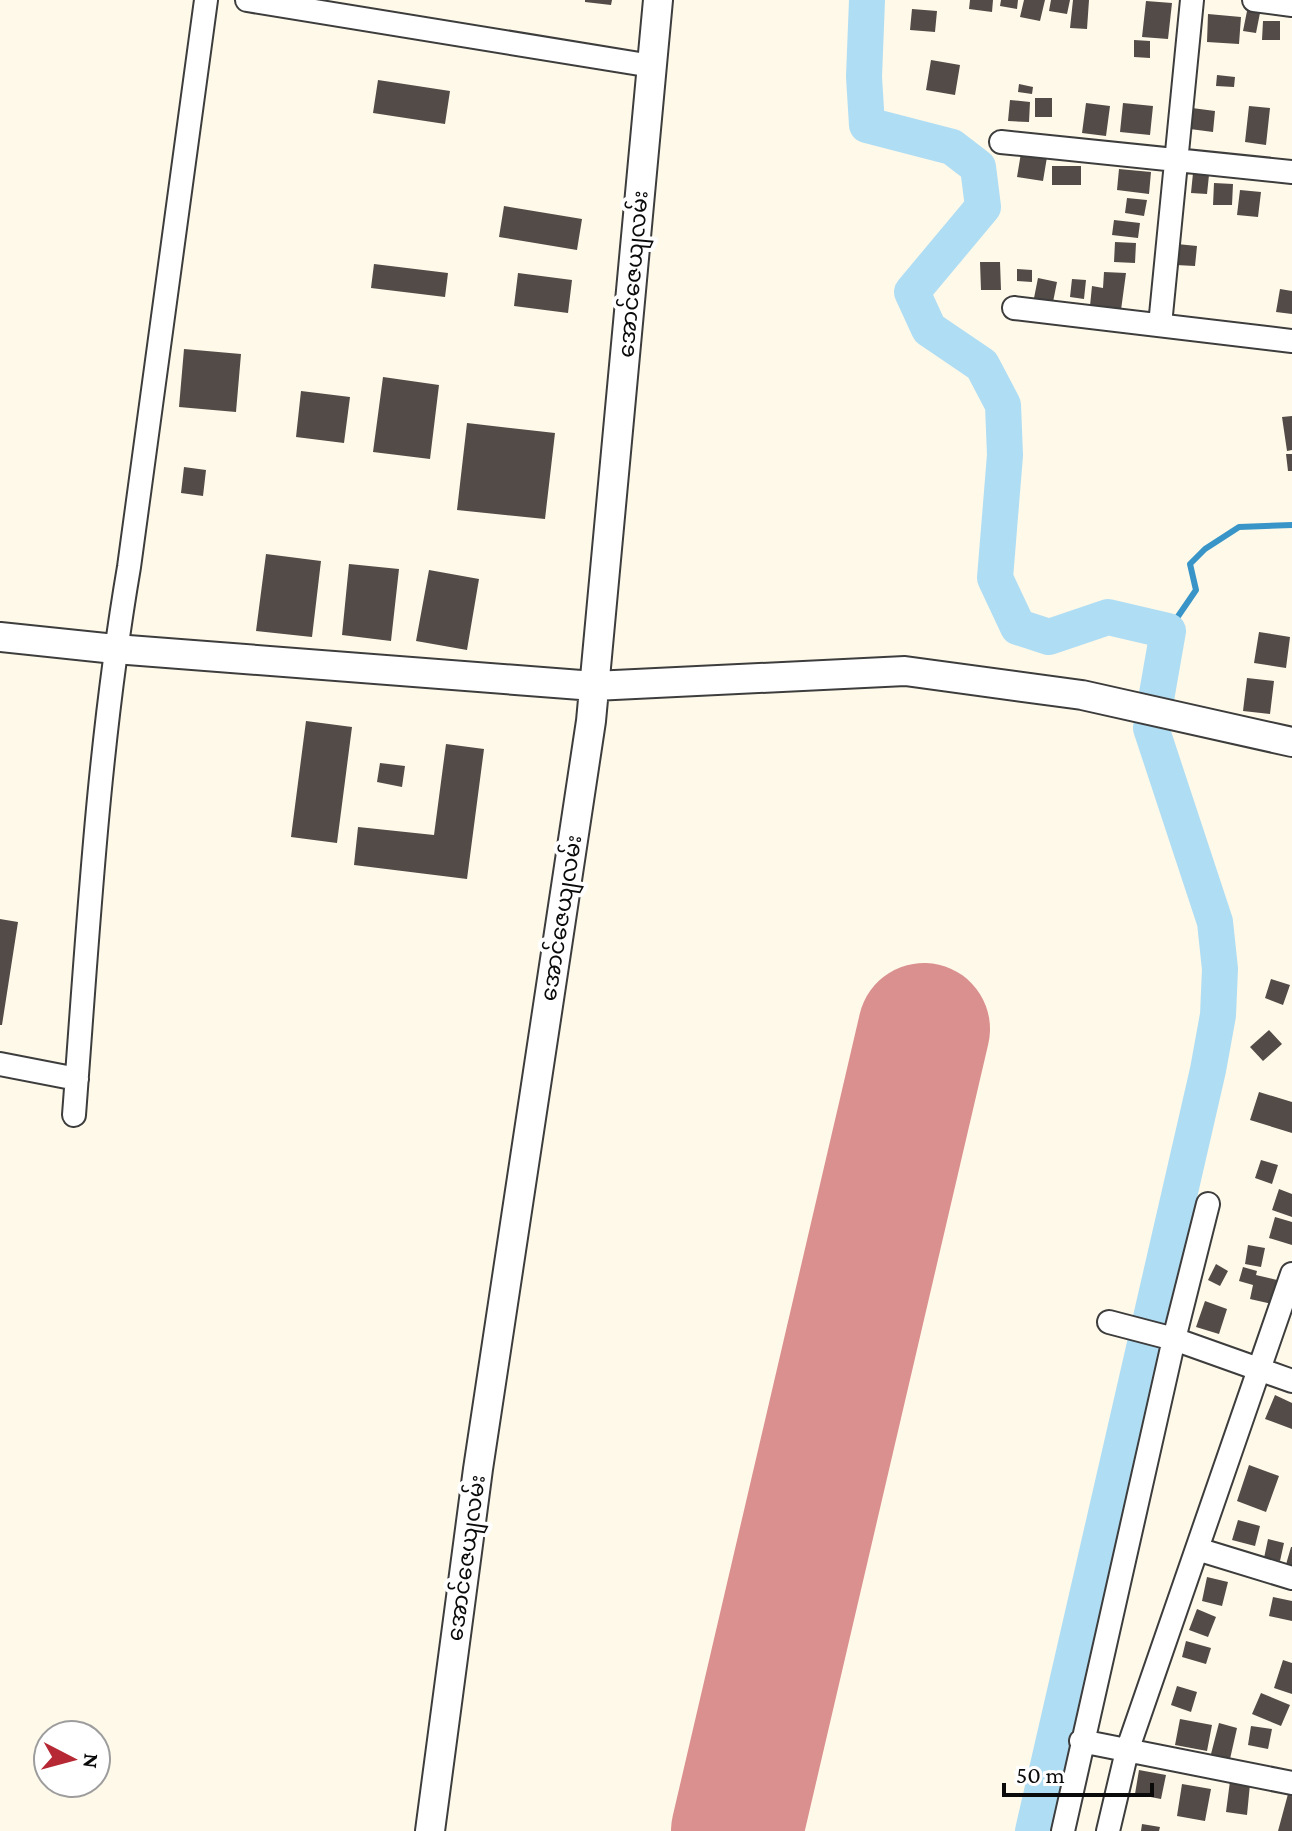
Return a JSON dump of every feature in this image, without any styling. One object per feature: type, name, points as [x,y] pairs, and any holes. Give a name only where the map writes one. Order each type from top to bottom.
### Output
[{"type":"street","points":[[74,1115],[98,813],[115,649],[129,567],[206,0]]},
{"type":"street","points":[[247,0],[652,66]]},
{"type":"street","name":"အောင်ဇေယျလမ်း","points":[[430,1831],[478,1469],[594,686],[658,0]]},
{"type":"street","points":[[1160,325],[1192,0]]},
{"type":"street","points":[[1254,0],[1292,5]]},
{"type":"street","points":[[1001,142],[1292,172]]},
{"type":"street","points":[[1014,308],[1292,341]]},
{"type":"street","points":[[0,637],[115,649],[594,686],[905,671],[1082,695],[1292,742]]},
{"type":"street","points":[[0,1064],[77,1079]]},
{"type":"street","points":[[1063,1831],[1081,1741],[1208,1204]]},
{"type":"street","points":[[1108,1831],[1127,1751],[1292,1274]]},
{"type":"street","points":[[1109,1322],[1174,1339],[1292,1381]]},
{"type":"street","points":[[1197,1549],[1292,1578]]},
{"type":"street","points":[[1081,1741],[1292,1783]]},
{"type":"building","points":[[585,0],[612,0],[611,5]]},
{"type":"building","points":[[970,0],[993,0],[992,12],[969,9]]},
{"type":"building","points":[[1001,0],[1018,0],[1017,9],[1000,6]]},
{"type":"building","points":[[1024,0],[1045,0],[1040,21],[1020,17]]},
{"type":"building","points":[[1051,0],[1070,0],[1067,14],[1049,11]]},
{"type":"building","points":[[1073,0],[1089,0],[1087,29],[1070,28]]},
{"type":"building","points":[[1146,1],[1172,3],[1168,39],[1142,37]]},
{"type":"building","points":[[912,9],[937,11],[935,32],[910,30]]},
{"type":"building","points":[[1247,11],[1260,13],[1256,33],[1243,31]]},
{"type":"building","points":[[1208,14],[1241,17],[1239,44],[1207,42]]},
{"type":"building","points":[[1263,21],[1280,21],[1280,40],[1262,40]]},
{"type":"building","points":[[1134,40],[1150,41],[1150,58],[1134,57]]},
{"type":"building","points":[[931,60],[960,65],[955,95],[926,90]]},
{"type":"building","points":[[1217,75],[1235,77],[1234,87],[1216,86]]},
{"type":"building","points":[[378,80],[450,91],[445,124],[373,113]]},
{"type":"building","points":[[1019,84],[1033,87],[1032,94],[1018,92]]},
{"type":"building","points":[[1035,98],[1052,98],[1052,117],[1035,117]]},
{"type":"building","points":[[1010,100],[1030,102],[1029,122],[1008,121]]},
{"type":"building","points":[[1086,103],[1110,106],[1106,136],[1082,133]]},
{"type":"building","points":[[1123,103],[1153,106],[1150,135],[1120,132]]},
{"type":"building","points":[[1249,106],[1270,108],[1266,145],[1245,142]]},
{"type":"building","points":[[1192,108],[1215,111],[1213,132],[1190,129]]},
{"type":"building","points":[[1021,153],[1047,157],[1043,181],[1017,177]]},
{"type":"building","points":[[1052,166],[1081,166],[1081,185],[1052,185]]},
{"type":"building","points":[[1119,169],[1151,172],[1149,194],[1117,190]]},
{"type":"building","points":[[1193,173],[1209,175],[1207,194],[1191,193]]},
{"type":"building","points":[[1214,183],[1233,184],[1232,205],[1213,205]]},
{"type":"building","points":[[1240,190],[1261,192],[1258,217],[1237,215]]},
{"type":"building","points":[[1127,198],[1147,200],[1144,216],[1125,213]]},
{"type":"building","points":[[504,206],[582,219],[577,250],[499,237]]},
{"type":"building","points":[[1114,220],[1140,223],[1138,238],[1112,235]]},
{"type":"building","points":[[1115,242],[1136,243],[1135,263],[1114,262]]},
{"type":"building","points":[[1177,244],[1197,246],[1195,266],[1176,265]]},
{"type":"building","points":[[980,262],[1000,262],[1001,290],[981,290]]},
{"type":"building","points":[[374,264],[448,273],[445,297],[371,288]]},
{"type":"building","points":[[1017,269],[1032,270],[1032,282],[1017,281]]},
{"type":"building","points":[[1104,272],[1126,273],[1121,310],[1090,306],[1092,286],[1103,288]]},
{"type":"building","points":[[518,273],[572,280],[568,313],[514,306]]},
{"type":"building","points":[[1038,278],[1057,282],[1053,302],[1034,298]]},
{"type":"building","points":[[1072,279],[1086,280],[1084,299],[1070,297]]},
{"type":"building","points":[[1280,289],[1292,291],[1292,314],[1276,312]]},
{"type":"building","points":[[184,349],[241,354],[236,412],[179,407]]},
{"type":"building","points":[[383,377],[439,385],[430,459],[373,452]]},
{"type":"building","points":[[301,391],[350,397],[344,443],[296,437]]},
{"type":"building","points":[[1292,416],[1292,450],[1287,451],[1282,417]]},
{"type":"building","points":[[467,423],[555,433],[545,519],[457,510]]},
{"type":"building","points":[[1286,454],[1292,454],[1292,471],[1288,471]]},
{"type":"building","points":[[184,467],[206,470],[203,496],[181,493]]},
{"type":"building","points":[[266,554],[321,561],[312,637],[256,631]]},
{"type":"building","points":[[349,564],[399,569],[391,641],[342,635]]},
{"type":"building","points":[[429,570],[479,579],[467,650],[416,641]]},
{"type":"building","points":[[1259,632],[1290,637],[1286,668],[1254,663]]},
{"type":"building","points":[[1247,678],[1274,681],[1270,714],[1243,711]]},
{"type":"building","points":[[306,721],[352,727],[337,843],[291,837]]},
{"type":"building","points":[[446,744],[484,749],[467,879],[354,865],[358,827],[434,835]]},
{"type":"building","points":[[380,763],[405,766],[402,787],[377,782]]},
{"type":"building","points":[[0,919],[18,922],[2,1025],[0,1025]]},
{"type":"building","points":[[1271,979],[1290,985],[1283,1005],[1265,998]]},
{"type":"building","points":[[1269,1030],[1282,1044],[1263,1061],[1250,1047]]},
{"type":"building","points":[[1259,1092],[1292,1102],[1292,1133],[1250,1120]]},
{"type":"building","points":[[1261,1160],[1278,1165],[1272,1184],[1255,1178]]},
{"type":"building","points":[[1279,1189],[1292,1194],[1292,1217],[1272,1210]]},
{"type":"building","points":[[1275,1217],[1292,1222],[1292,1245],[1269,1238]]},
{"type":"building","points":[[1248,1245],[1265,1248],[1261,1267],[1245,1264]]},
{"type":"building","points":[[1216,1264],[1228,1271],[1220,1286],[1208,1280]]},
{"type":"building","points":[[1243,1267],[1257,1271],[1256,1275],[1277,1280],[1272,1304],[1250,1299],[1253,1285],[1239,1281]]},
{"type":"building","points":[[1205,1301],[1227,1309],[1219,1334],[1196,1327]]},
{"type":"building","points":[[1275,1395],[1292,1403],[1292,1429],[1265,1419]]},
{"type":"building","points":[[1249,1465],[1279,1476],[1266,1512],[1237,1501]]},
{"type":"building","points":[[1238,1520],[1260,1526],[1255,1546],[1232,1540]]},
{"type":"building","points":[[1268,1539],[1284,1543],[1280,1561],[1264,1558]]},
{"type":"building","points":[[1292,1547],[1292,1570],[1285,1568]]},
{"type":"building","points":[[1207,1577],[1228,1582],[1222,1606],[1202,1601]]},
{"type":"building","points":[[1273,1597],[1292,1601],[1292,1621],[1269,1616]]},
{"type":"building","points":[[1197,1609],[1216,1617],[1208,1637],[1189,1630]]},
{"type":"building","points":[[1186,1641],[1211,1648],[1206,1664],[1182,1657]]},
{"type":"building","points":[[1283,1660],[1292,1663],[1292,1694],[1274,1688]]},
{"type":"building","points":[[1177,1686],[1197,1692],[1191,1712],[1171,1705]]},
{"type":"building","points":[[1261,1693],[1290,1705],[1281,1726],[1252,1714]]},
{"type":"building","points":[[1180,1719],[1212,1725],[1207,1751],[1175,1745]]},
{"type":"building","points":[[1219,1723],[1237,1728],[1230,1759],[1211,1754]]},
{"type":"building","points":[[1251,1726],[1272,1729],[1268,1749],[1248,1745]]},
{"type":"building","points":[[1139,1770],[1166,1775],[1161,1799],[1135,1794]]},
{"type":"building","points":[[1230,1781],[1250,1784],[1247,1815],[1226,1812]]},
{"type":"building","points":[[1182,1784],[1211,1789],[1205,1821],[1177,1816]]},
{"type":"building","points":[[1288,1794],[1292,1795],[1292,1831],[1278,1831]]},
{"type":"building","points":[[1142,1824],[1160,1827],[1159,1831],[1141,1831]]},
{"type":"waterway","points":[[867,0],[864,77],[867,125],[952,147],[978,167],[983,207],[912,292],[929,329],[982,365],[1003,405],[1005,455],[995,578],[1018,627],[1049,637],[1108,617],[1168,631],[1151,728],[1215,922],[1220,969],[1218,1015],[1208,1070],[1033,1831]]},
{"type":"waterway","points":[[1168,631],[1196,590],[1190,564],[1205,549],[1239,527],[1292,525]]},
{"type":"runway","points":[[737,1831],[924,1029]]}]
